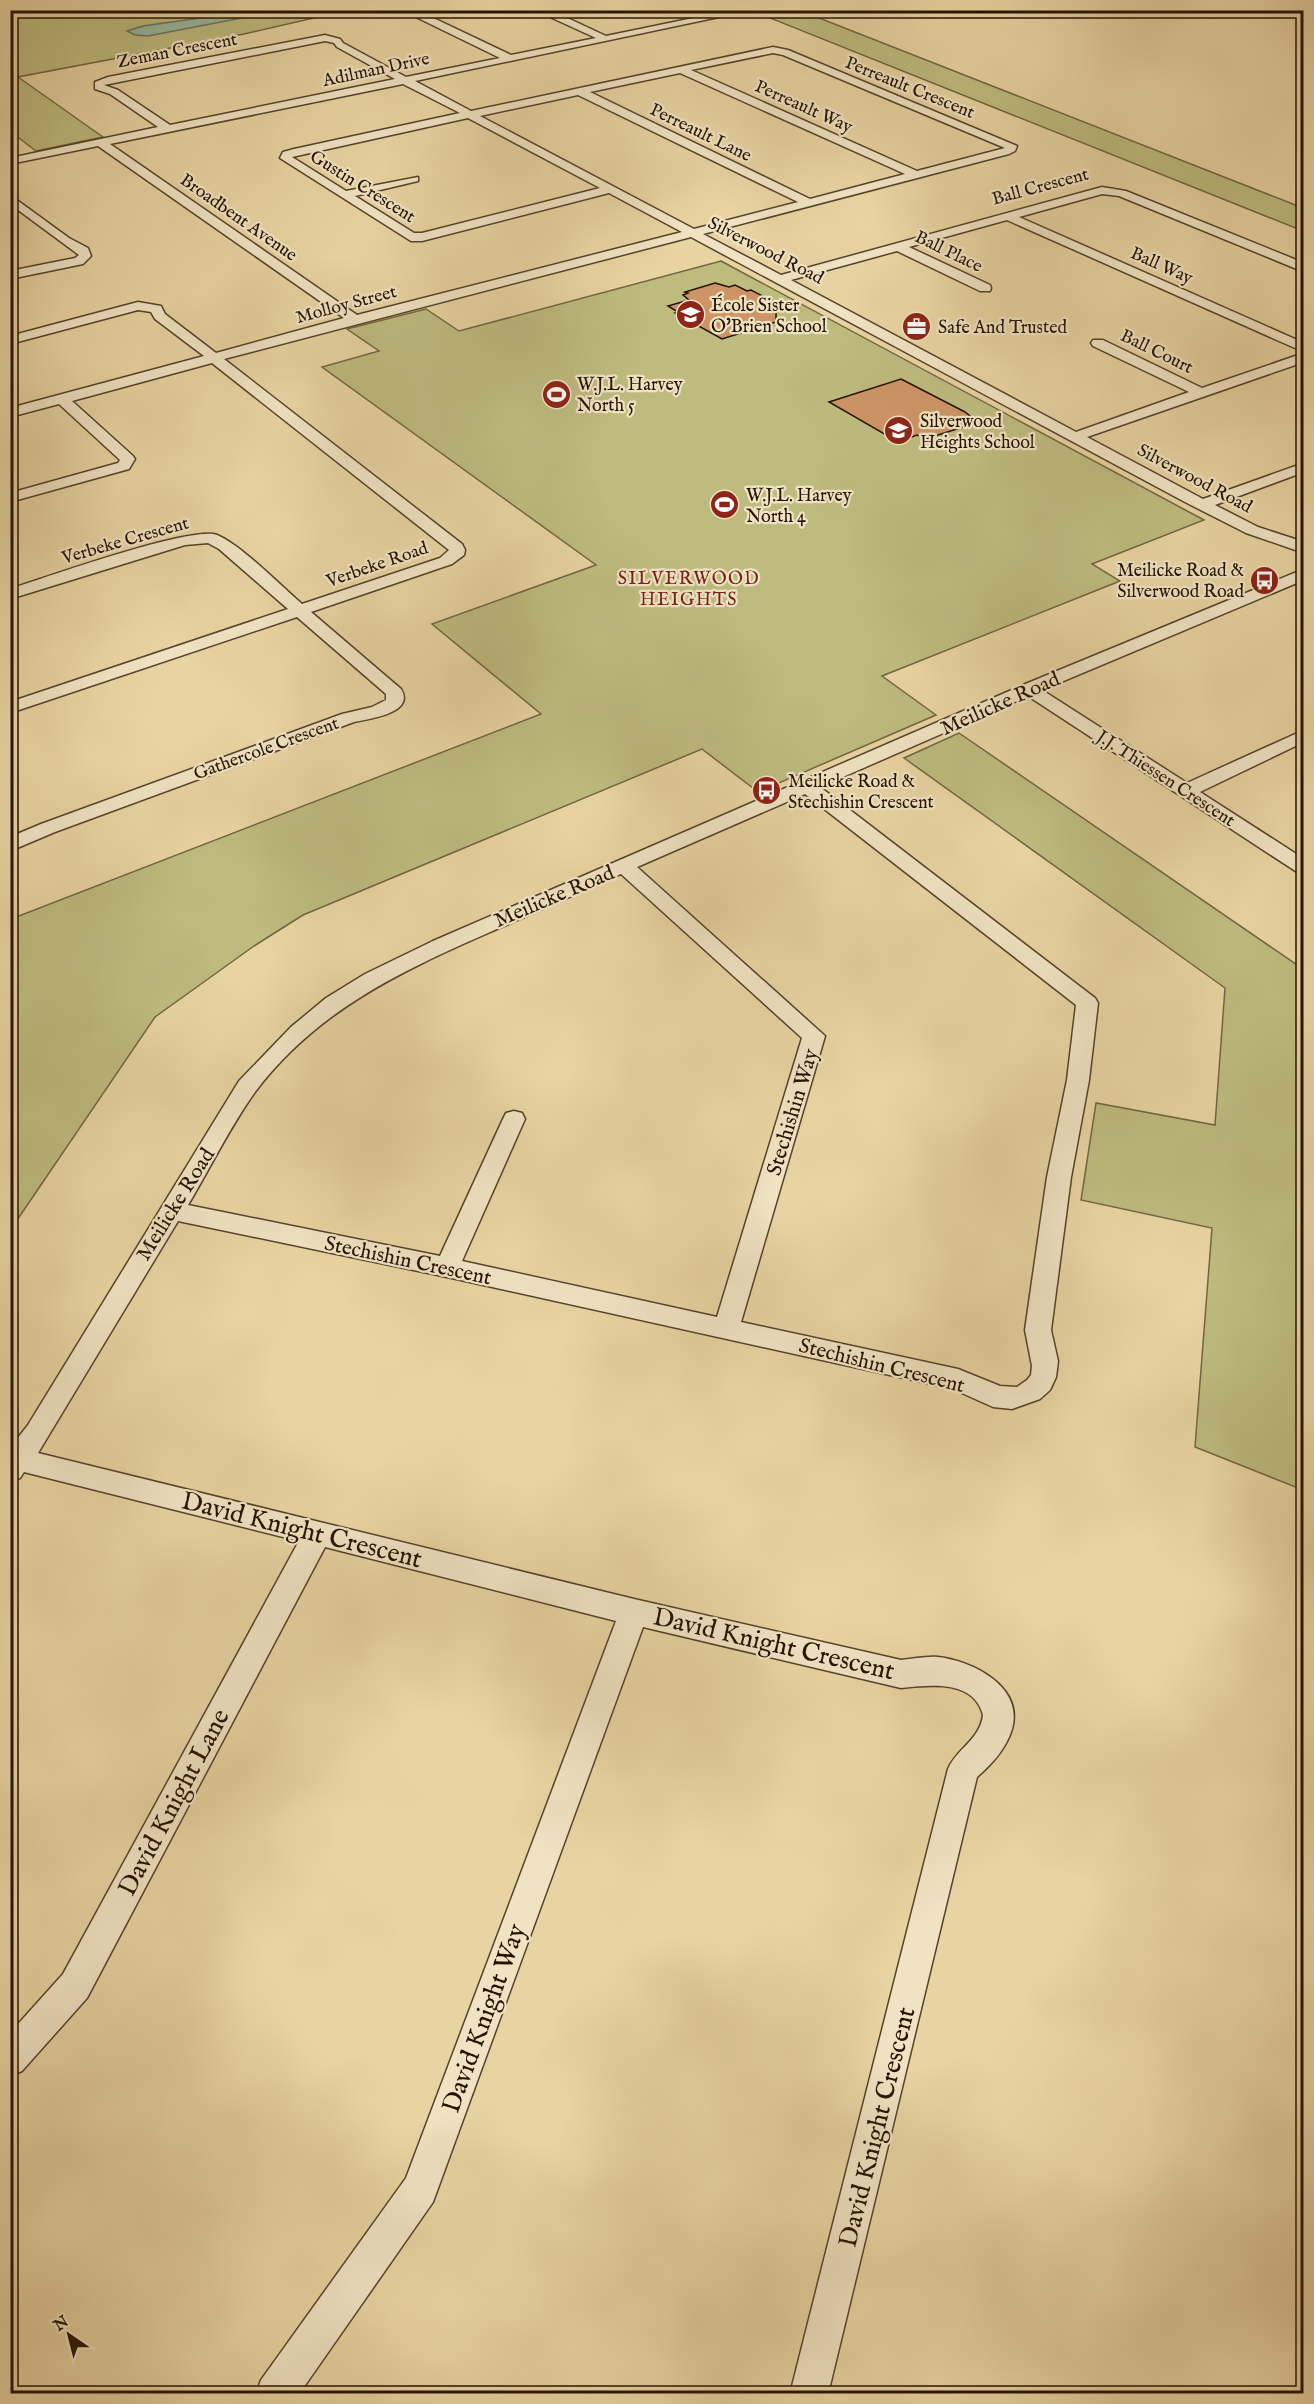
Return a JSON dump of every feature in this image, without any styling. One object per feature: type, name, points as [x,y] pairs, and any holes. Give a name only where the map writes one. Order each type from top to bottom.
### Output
[{"type":"street","points":[[424,10],[421,16],[511,58]]},
{"type":"street","points":[[564,10],[553,15],[605,39]]},
{"type":"street","name":"Adilman Drive","points":[[10,162],[748,10]]},
{"type":"street","name":"Zeman Crescent","points":[[168,129],[114,92],[99,87],[99,84],[108,80],[312,39],[331,38],[405,80]]},
{"type":"street","name":"Perreault Crescent","points":[[470,114],[760,51],[781,51],[1011,146],[1011,149],[1005,152],[690,232]]},
{"type":"street","points":[[223,58],[236,66]]},
{"type":"street","points":[[205,62],[218,69]]},
{"type":"street","name":"Perreault Way","points":[[680,69],[914,174]]},
{"type":"street","name":"Silverwood Road","points":[[405,80],[1202,505],[1252,530],[1304,548]]},
{"type":"street","name":"Perreault Lane","points":[[579,91],[808,202]]},
{"type":"street","name":"Gustin Crescent","points":[[470,114],[287,154],[286,158],[411,237],[422,237],[610,189]]},
{"type":"street","name":"Broadbent Avenue","points":[[101,143],[355,320]]},
{"type":"street","points":[[345,195],[414,179]]},
{"type":"street","name":"Ball Crescent","points":[[780,279],[1102,190],[1114,191],[1304,268]]},
{"type":"street","points":[[10,198],[65,241],[84,251],[85,256],[79,261],[10,275]]},
{"type":"street","name":"Ball Way","points":[[1006,215],[1304,348]]},
{"type":"street","name":"Molloy Street","points":[[10,413],[690,232]]},
{"type":"street","name":"Ball Place","points":[[897,246],[985,288]]},
{"type":"street","points":[[10,340],[138,306],[147,306],[156,309],[160,316],[214,358]]},
{"type":"street","name":"Ball Court","points":[[1098,343],[1200,392]]},
{"type":"street","points":[[1074,437],[1304,357]]},
{"type":"street","name":"Verbeke Road","points":[[10,708],[446,561],[456,555],[457,550],[454,544],[214,358]]},
{"type":"street","points":[[10,498],[124,466],[128,459],[62,399]]},
{"type":"street","points":[[1202,505],[1304,467]]},
{"type":"street","name":"Verbeke Crescent","points":[[10,594],[183,540],[211,538],[225,546],[298,611]]},
{"type":"street","name":"Meilicke Road","points":[[14,1465],[37,1433],[247,1087],[290,1040],[334,1003],[387,970],[1029,689],[1304,574]]},
{"type":"street","name":"Gathercole Crescent","points":[[10,845],[48,828],[348,718],[378,711],[395,703],[395,693],[298,611]]},
{"type":"street","name":"J.J. Thiessen Crescent","points":[[1029,689],[1304,868]]},
{"type":"street","points":[[1186,791],[1304,735]]},
{"type":"street","name":"Stechishin Crescent","points":[[171,1211],[447,1267],[958,1380],[1007,1399],[1029,1394],[1040,1384],[1045,1371],[1038,1330],[1059,1177],[1078,1080],[1087,1003],[807,786]]},
{"type":"street","name":"Stechishin Way","points":[[624,866],[814,1036],[726,1328]]},
{"type":"street","points":[[447,1267],[514,1119]]},
{"type":"street","name":"David Knight Crescent","points":[[14,1465],[318,1533],[634,1612],[901,1674],[939,1671],[960,1676],[989,1692],[999,1708],[998,1724],[990,1742],[963,1769],[809,2394]]},
{"type":"street","name":"David Knight Lane","points":[[10,2059],[75,1986],[318,1533]]},
{"type":"street","name":"David Knight Way","points":[[275,2394],[420,2189],[634,1612]]},
{"type":"shaded area","points":[[10,11],[344,11],[244,34],[18,77],[103,137],[36,151],[11,132]]},
{"type":"shaded area","points":[[250,11],[262,14],[148,36],[135,35],[127,31],[143,26]]},
{"type":"shaded area","points":[[785,11],[839,11],[814,16],[1303,208],[1303,231],[760,14]]},
{"type":"shaded area","points":[[721,261],[1204,520],[1092,564],[1120,581],[882,676],[936,715],[758,792],[702,749],[303,915],[254,946],[155,1017],[11,1229],[11,919],[541,714],[432,624],[596,565],[322,367],[379,351],[347,329],[426,309],[459,331]]},
{"type":"shaded area","points":[[959,733],[1303,969],[1303,1490],[1195,1447],[1212,1228],[1081,1200],[1096,1103],[1215,1125],[1225,988],[904,758]]},
{"type":"building","name":"École Sister O'Brien School","points":[[715,283],[729,287],[735,285],[747,291],[751,290],[776,303],[776,322],[722,339],[675,313],[678,312],[668,306],[689,300],[683,295],[688,293],[685,292]]},
{"type":"building","name":"Silverwood Heights School","points":[[901,379],[965,412],[970,416],[963,418],[967,421],[963,422],[969,425],[926,439],[917,435],[906,439],[901,436],[893,439],[829,402]]},
{"type":"place","name":"École Sister O'Brien School","points":[[690,315]]},
{"type":"place","name":"Safe And Trusted","points":[[917,327]]},
{"type":"place","name":"W.J.L. Harvey North 5","points":[[556,394]]},
{"type":"place","name":"Silverwood Heights School","points":[[899,431]]},
{"type":"place","name":"W.J.L. Harvey North 4","points":[[725,505]]},
{"type":"place","name":"Meilicke Road & Silverwood Road","points":[[1265,580]]},
{"type":"place","name":"Meilicke Road & Stechishin Crescent","points":[[767,791]]},
{"type":"district","name":"SILVERWOOD HEIGHTS","points":[[689,588]]}]
